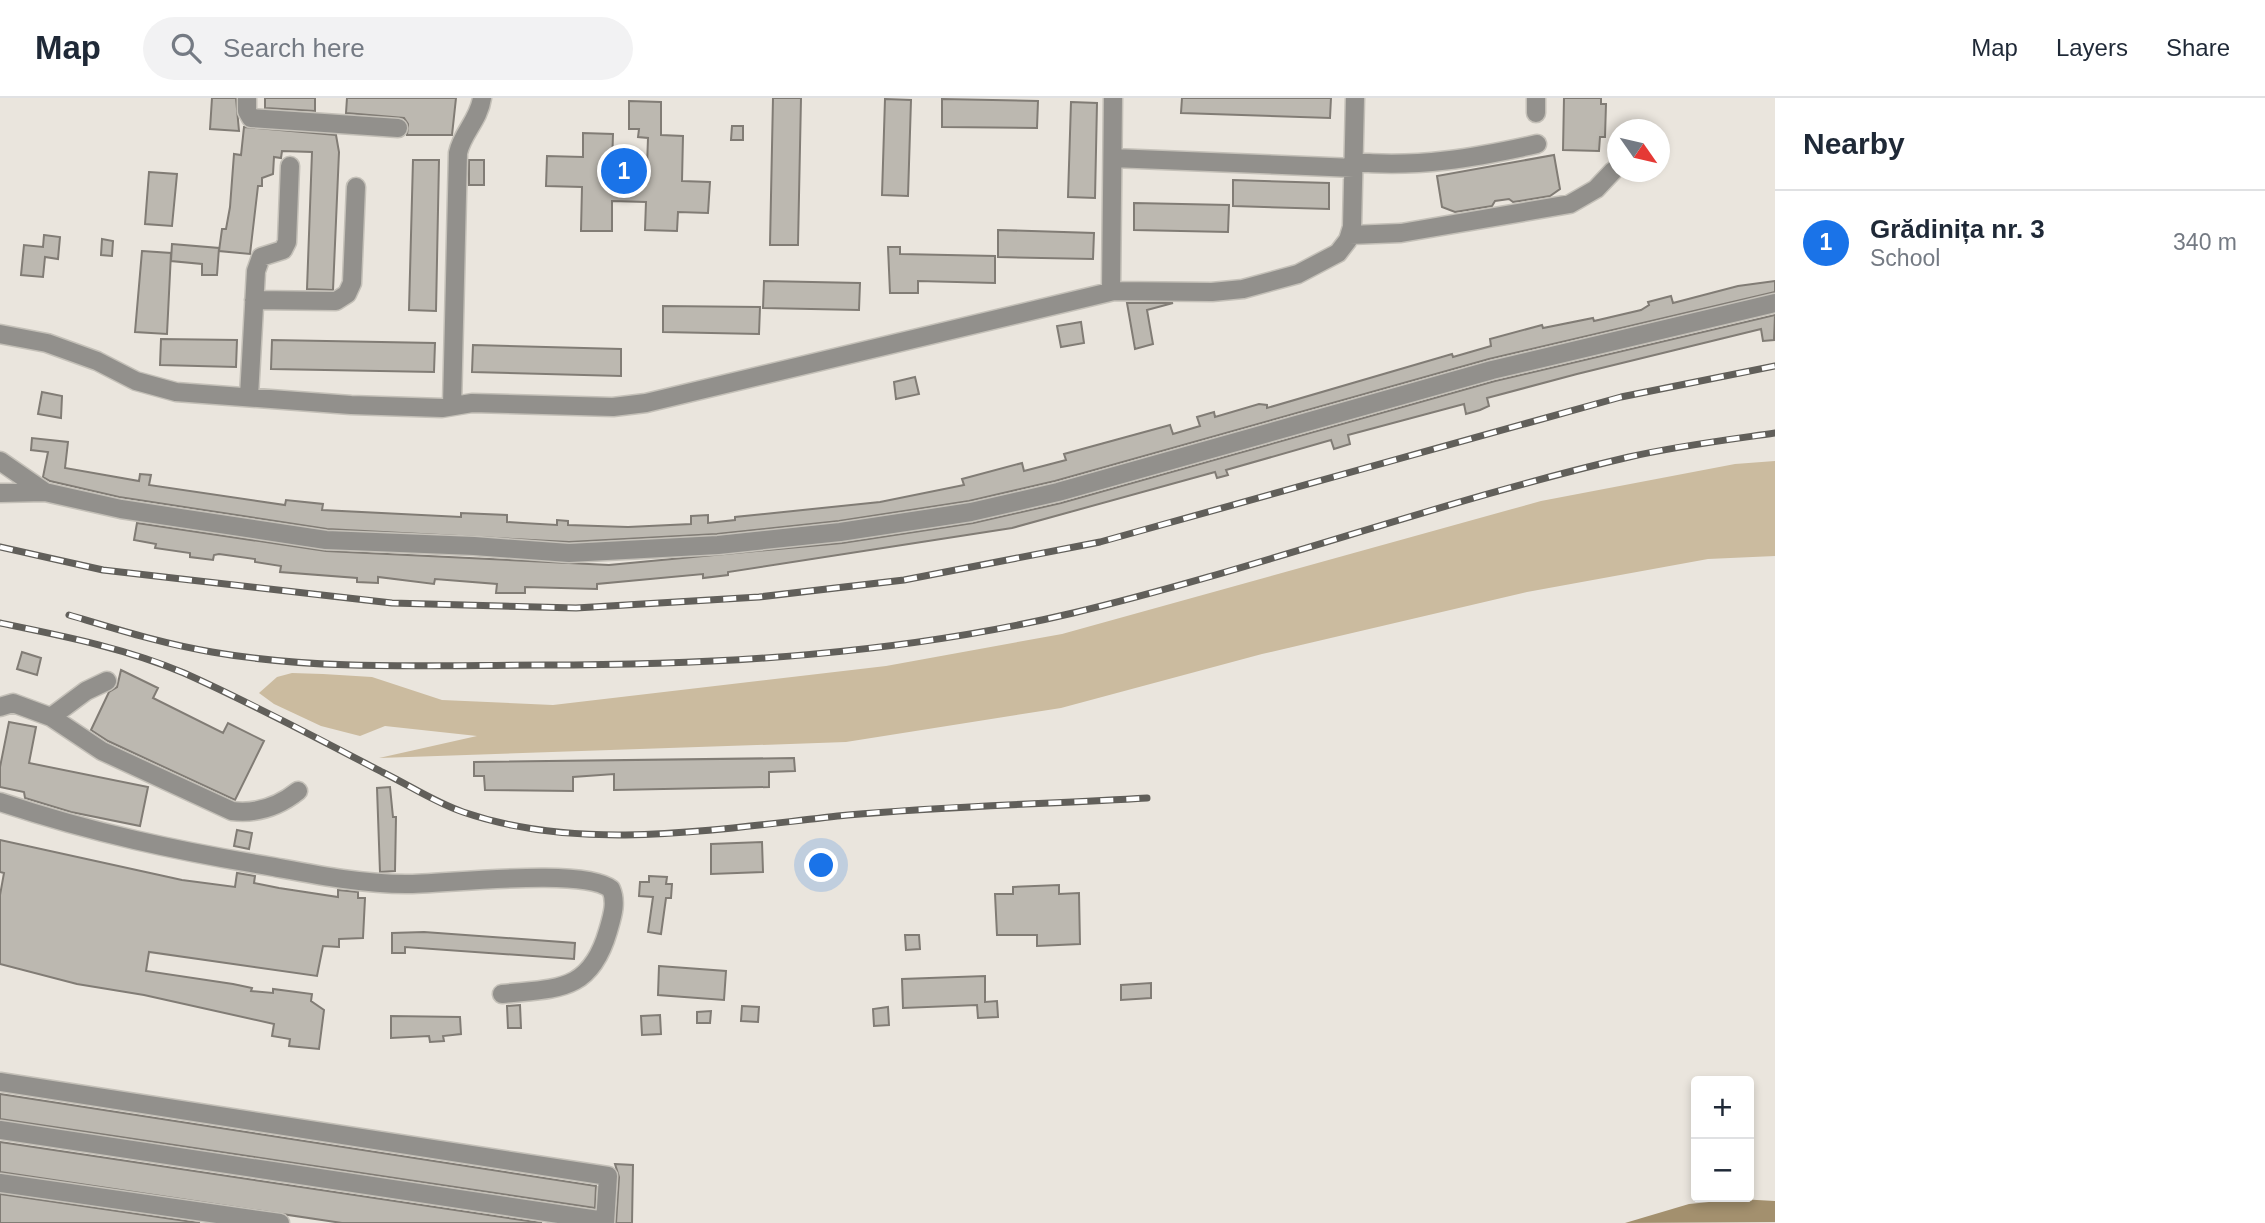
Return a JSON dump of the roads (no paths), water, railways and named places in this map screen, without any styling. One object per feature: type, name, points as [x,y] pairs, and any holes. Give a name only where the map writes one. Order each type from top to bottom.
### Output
[{"type":"lane","points":[[247,98],[247,111],[251,118],[398,128]]},
{"type":"lane","points":[[452,406],[458,153],[463,138],[478,115],[482,98]]},
{"type":"lane","points":[[1111,291],[1113,98]]},
{"type":"lane","points":[[0,334],[70,351],[155,387],[176,392],[351,405],[452,406],[472,402],[613,407],[646,402],[1111,291],[1243,289],[1298,274],[1338,253],[1350,235],[1355,98]]},
{"type":"lane","points":[[1113,158],[1390,165],[1447,162],[1537,144]]},
{"type":"lane","points":[[249,396],[258,262],[261,257],[283,250],[287,243],[290,166]]},
{"type":"lane","points":[[1350,235],[1401,233],[1570,204],[1597,189],[1607,178]]},
{"type":"lane","points":[[254,300],[336,301],[347,294],[352,283],[356,187]]},
{"type":"lane","points":[[0,493],[45,492],[121,509],[326,540],[474,545],[569,553],[650,551],[840,532],[971,512],[1058,492],[1492,370],[1775,303]]},
{"type":"lane","points":[[0,461],[45,492]]},
{"type":"lane","points":[[51,717],[86,691],[107,681]]},
{"type":"lane","points":[[0,707],[13,703],[51,717],[102,751],[232,810],[252,813],[287,799],[298,791]]},
{"type":"lane","points":[[0,802],[125,840],[348,879],[405,884],[548,878],[606,884],[611,889],[613,912],[606,940],[591,970],[576,983],[502,994]]},
{"type":"lane","points":[[0,1082],[608,1176],[605,1222],[0,1130]]},
{"type":"lane","points":[[0,1183],[280,1223]]},
{"type":"railway","points":[[0,547],[103,570],[392,603],[576,608],[759,597],[904,580],[1100,542],[1621,397],[1775,366]]},
{"type":"railway","points":[[69,615],[194,649],[253,658],[336,664],[419,666],[677,663],[876,647],[1008,627],[1073,613],[1212,576],[1559,474],[1665,450],[1775,433]]},
{"type":"railway","points":[[0,623],[94,643],[162,664],[259,709],[452,808],[509,825],[605,835],[654,834],[885,812],[1147,798]]},
{"type":"place","name":"Grădinița nr. 3","points":[[624,171]]}]
